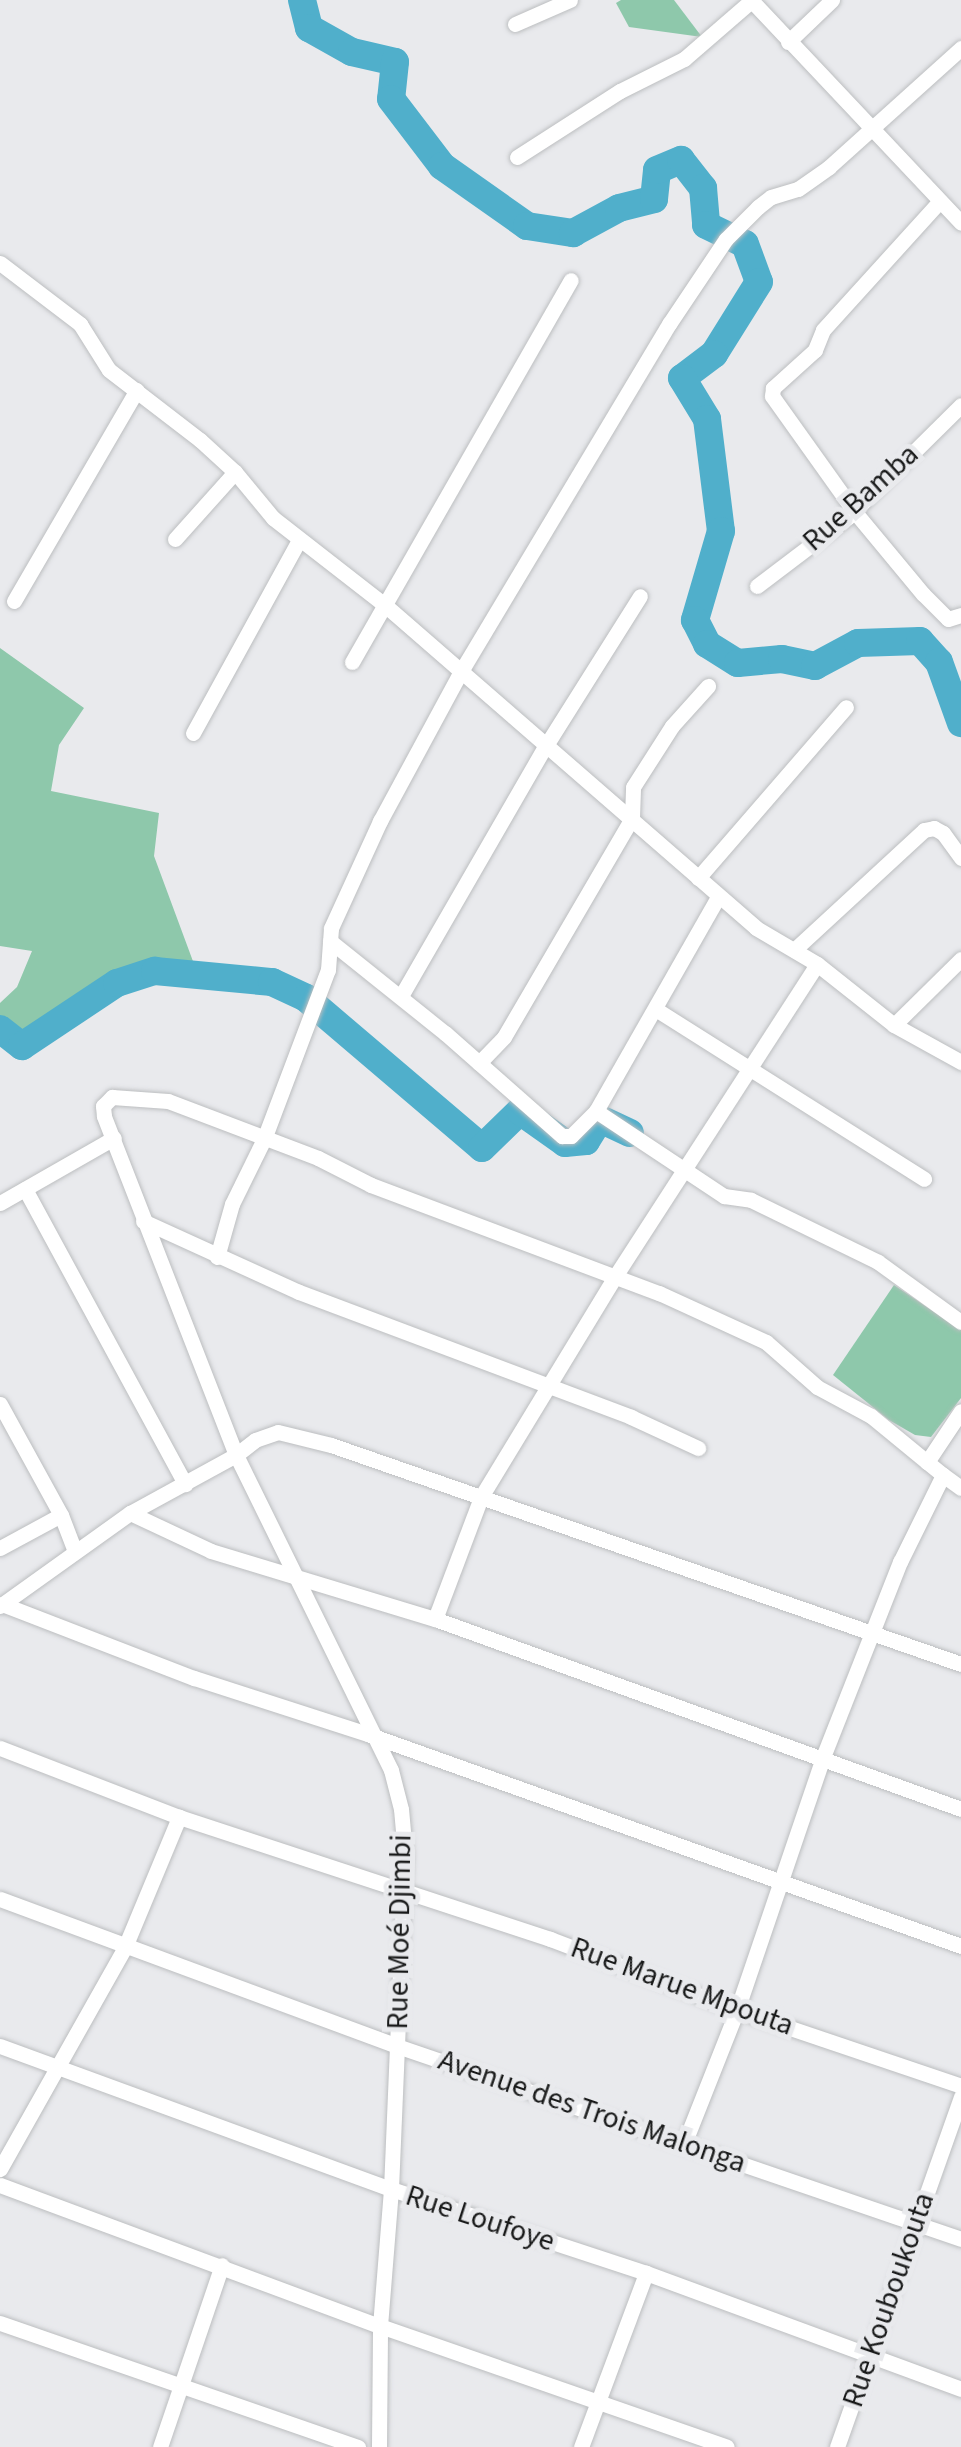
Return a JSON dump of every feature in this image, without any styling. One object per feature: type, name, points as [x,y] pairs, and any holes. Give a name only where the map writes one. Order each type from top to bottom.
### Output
[{"type":"street","points":[[514,24],[570,0]]},
{"type":"street","points":[[517,157],[620,91],[684,59],[751,0],[961,223]]},
{"type":"street","points":[[788,42],[832,0]]},
{"type":"street","points":[[217,1257],[232,1204],[264,1139],[328,970],[337,914],[380,821],[460,673],[669,324],[726,240],[771,197],[808,182],[961,48]]},
{"type":"street","points":[[940,202],[824,330],[815,350],[772,391],[774,403],[854,511],[943,616],[954,619],[961,615]]},
{"type":"street","points":[[0,263],[80,324],[108,370],[235,472],[273,518],[298,540],[325,555],[386,606],[756,928],[817,964],[894,1024],[961,1062]]},
{"type":"street","points":[[352,662],[571,280]]},
{"type":"street","points":[[14,600],[137,390]]},
{"type":"street","name":"Rue Bamba","points":[[758,586],[854,511],[961,405]]},
{"type":"street","points":[[174,539],[235,472]]},
{"type":"street","points":[[193,733],[298,540]]},
{"type":"street","points":[[402,996],[545,747],[640,596]]},
{"type":"street","points":[[479,1063],[504,1037],[632,818],[633,788],[672,726],[708,686]]},
{"type":"street","points":[[698,878],[846,706]]},
{"type":"street","points":[[794,950],[924,830],[934,828],[943,834],[961,858]]},
{"type":"street","points":[[330,941],[402,996],[562,1136],[571,1136],[596,1111],[657,1010],[718,896]]},
{"type":"street","points":[[894,1024],[961,959]]},
{"type":"street","points":[[435,1620],[481,1497],[616,1275],[817,964]]},
{"type":"street","points":[[657,1010],[924,1179]]},
{"type":"street","points":[[0,1203],[114,1138],[103,1106],[112,1097],[168,1101],[318,1158],[371,1185],[616,1275],[766,1342],[817,1387],[871,1416],[961,1488]]},
{"type":"street","points":[[596,1111],[724,1196],[752,1200],[878,1262],[961,1322]]},
{"type":"street","name":"Rue Moé Djimbi","points":[[114,1138],[236,1454],[370,1735],[391,1770],[401,1809],[397,2046],[380,2326],[379,2447]]},
{"type":"street","points":[[25,1189],[185,1484]]},
{"type":"street","points":[[143,1221],[217,1257],[698,1448]]},
{"type":"street","points":[[0,1404],[61,1515],[75,1552]]},
{"type":"street","points":[[927,1462],[961,1411]]},
{"type":"street","points":[[0,1440],[16,1432]]},
{"type":"street","points":[[1,1605],[130,1513],[255,1440],[278,1432],[331,1445],[690,1574],[961,1664]]},
{"type":"street","points":[[684,2144],[737,2010],[823,1757],[900,1562],[944,1475]]},
{"type":"street","points":[[130,1513],[211,1551],[435,1620],[961,1809]]},
{"type":"street","points":[[0,1548],[61,1515]]},
{"type":"street","points":[[1,1605],[194,1678],[370,1735],[961,1946]]},
{"type":"street","name":"Rue Marue Mpouta","points":[[0,1748],[179,1816],[402,1888],[737,2010],[961,2086]]},
{"type":"street","points":[[0,2169],[126,1947],[179,1816]]},
{"type":"street","name":"Avenue des Trois Malonga","points":[[0,1899],[397,2046],[961,2239]]},
{"type":"street","name":"Rue Loufoye","points":[[0,2046],[391,2190],[646,2273],[961,2389]]},
{"type":"street","name":"Rue Kouboukouta","points":[[836,2447],[961,2096]]},
{"type":"street","points":[[0,2185],[380,2326],[727,2447]]},
{"type":"street","points":[[160,2447],[222,2265]]},
{"type":"street","points":[[581,2447],[595,2400],[646,2273]]},
{"type":"street","points":[[0,2323],[358,2447]]},
{"type":"green space","points":[[674,0],[702,37],[629,27],[616,3]]},
{"type":"green space","points":[[0,648],[84,708],[59,745],[51,791],[159,813],[154,856],[194,964],[81,1009],[35,1034],[0,1031],[0,1003],[17,987],[32,951],[0,946]]},
{"type":"green space","points":[[894,1285],[961,1330],[961,1398],[931,1437],[915,1435],[889,1420],[833,1375]]},
{"type":"waterway","points":[[302,0],[309,28],[352,52],[395,62],[391,99],[442,166],[527,226],[573,233],[619,208],[654,199],[657,170],[681,160],[703,188],[706,225],[745,244],[759,282],[714,354],[682,378],[707,419],[721,531],[695,620],[707,644],[738,663],[782,659],[815,666],[858,643],[920,641],[939,662],[961,723]]},
{"type":"waterway","points":[[0,1029],[22,1046],[117,983],[155,971],[272,982],[306,998],[482,1148],[520,1111],[565,1143],[586,1141],[600,1119],[630,1133]]}]
